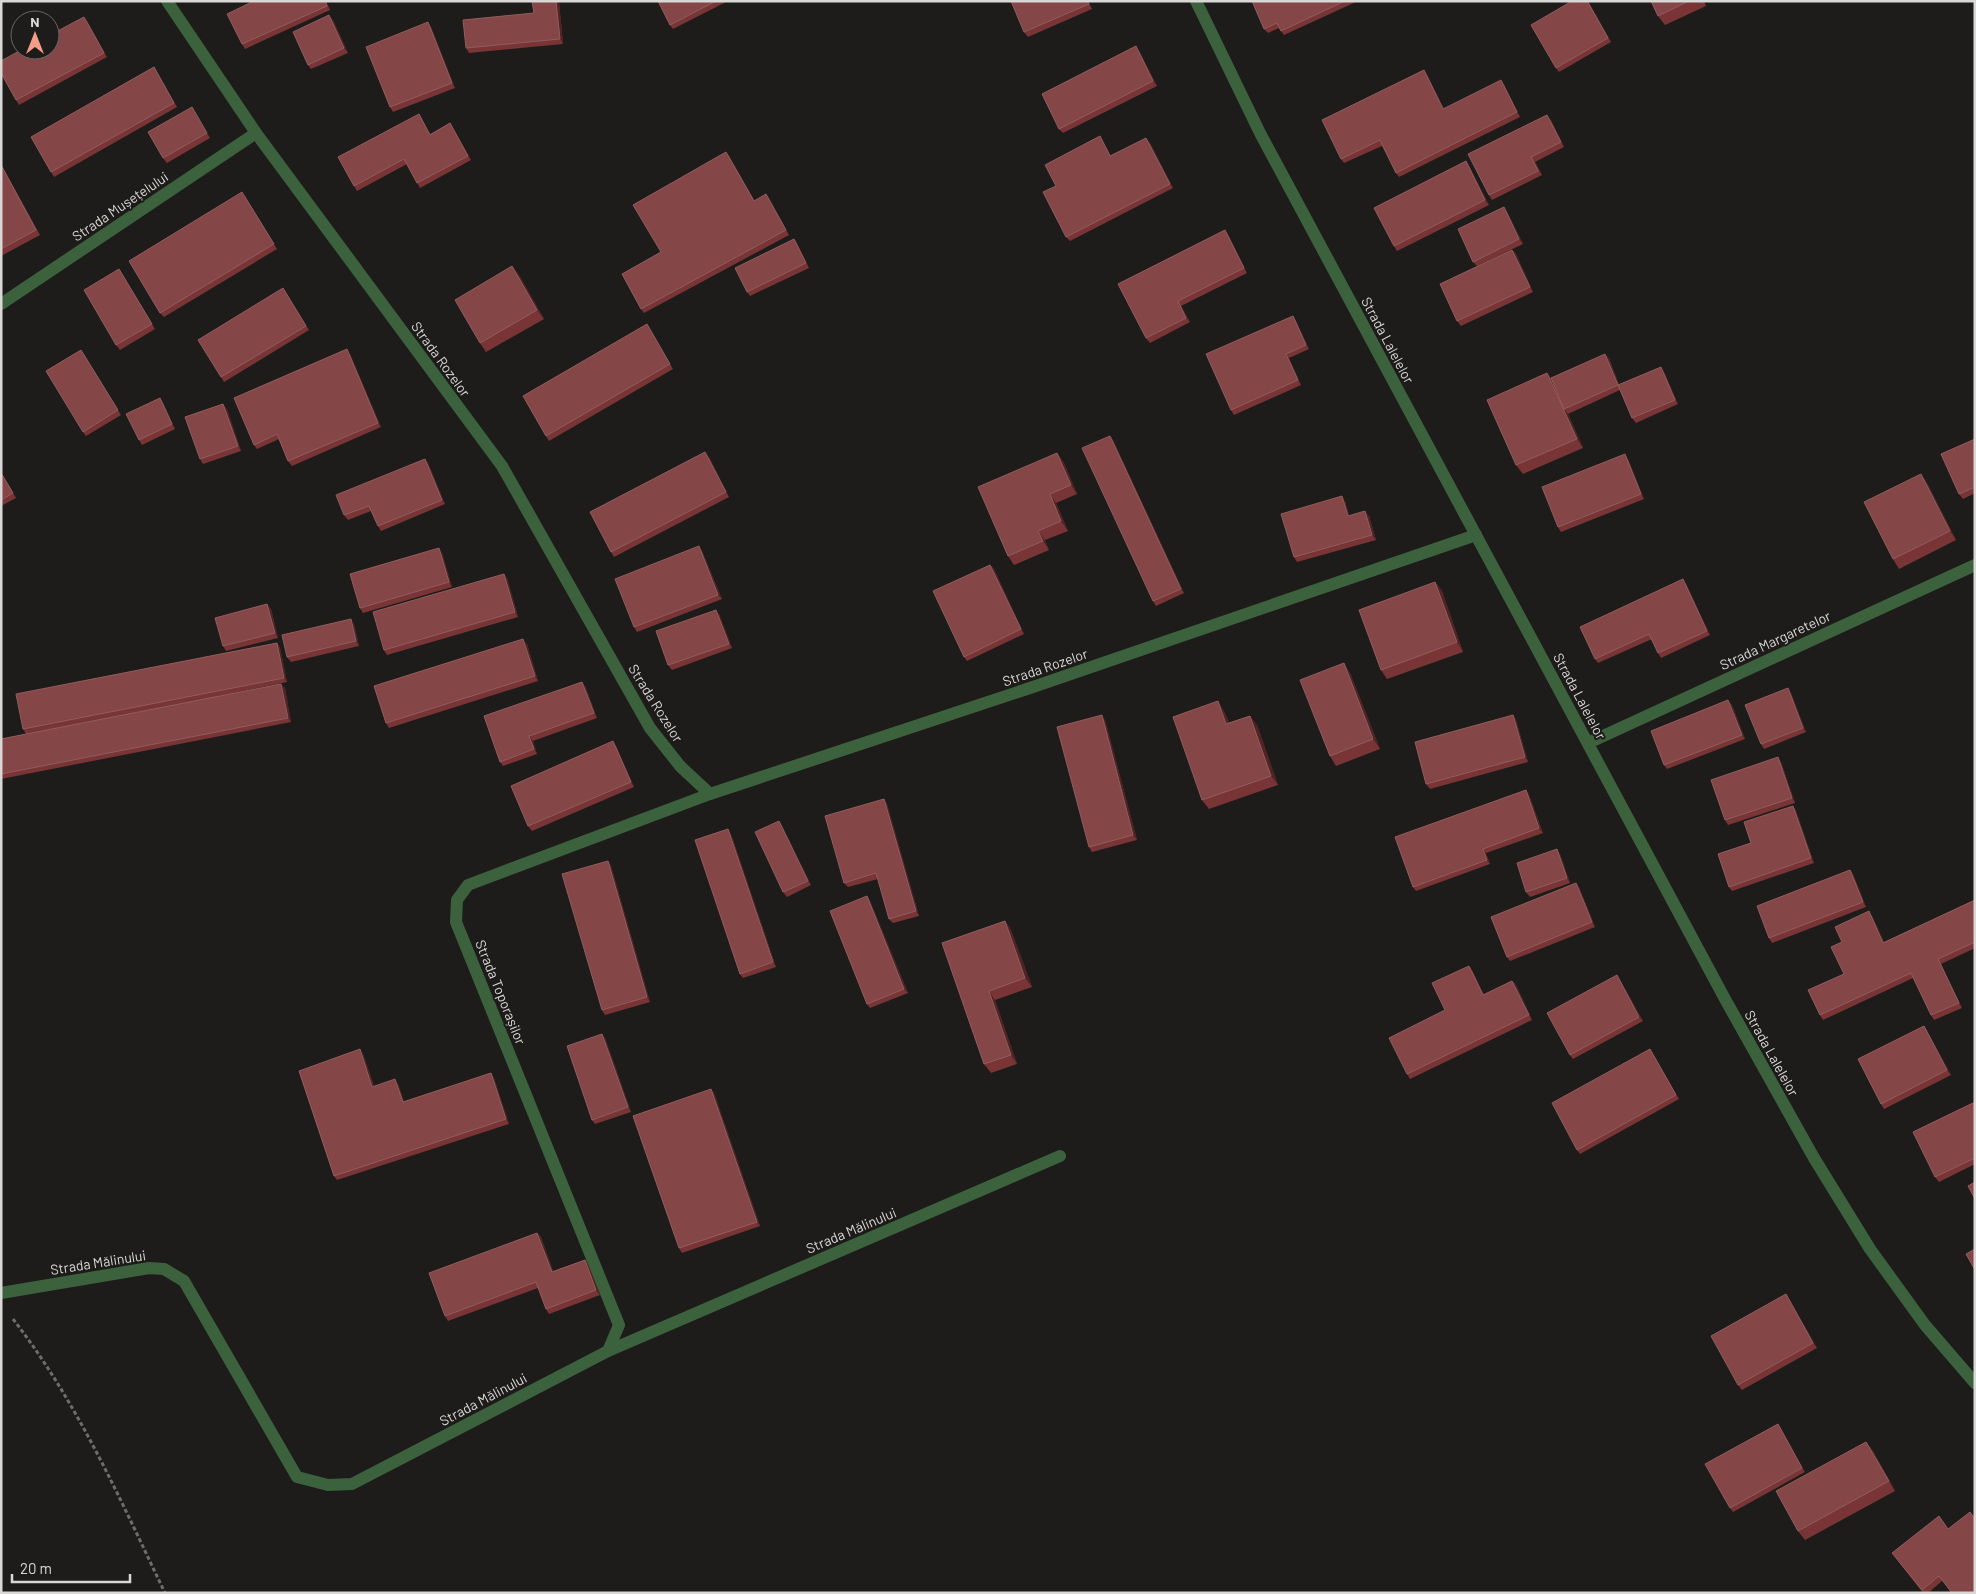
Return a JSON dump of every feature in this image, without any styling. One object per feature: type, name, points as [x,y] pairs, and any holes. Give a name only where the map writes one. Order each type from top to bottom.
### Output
[{"type":"street","name":"Strada Rozelor","points":[[167,1],[256,133],[502,466],[650,728],[680,766],[710,794],[1030,688],[1476,535]]},
{"type":"street","name":"Strada Lalelelor","points":[[1196,1],[1260,133],[1725,998],[1819,1166],[1870,1249],[1925,1325],[1975,1383]]},
{"type":"street","name":"Strada Mușețelului","points":[[1,304],[256,133]]},
{"type":"street","name":"Strada Margaretelor","points":[[1588,743],[1975,565]]},
{"type":"street","name":"Strada Toporașilor","points":[[608,1351],[619,1325],[456,922],[457,900],[468,885],[710,794]]},
{"type":"street","name":"Strada Mălinului","points":[[1,1293],[149,1268],[164,1269],[184,1281],[297,1477],[328,1485],[352,1484],[608,1351],[1060,1156]]},
{"type":"path","points":[[8,1312],[41,1354],[100,1459],[165,1593]]},
{"type":"building","points":[[254,1],[325,1],[327,6],[242,44],[227,14]]},
{"type":"building","points":[[532,1],[556,1],[560,39],[466,48],[463,20],[534,13]]},
{"type":"building","points":[[658,1],[716,1],[670,25]]},
{"type":"building","points":[[1011,1],[1087,1],[1089,4],[1024,32]]},
{"type":"building","points":[[1252,1],[1345,1],[1281,31],[1277,23],[1264,29]]},
{"type":"building","points":[[1572,1],[1587,1],[1608,38],[1556,68],[1531,25]]},
{"type":"building","points":[[1651,1],[1689,1],[1658,16]]},
{"type":"building","points":[[329,15],[344,48],[308,65],[293,32]]},
{"type":"building","points":[[84,17],[104,53],[16,100],[1,73],[1,61],[10,56],[10,60],[60,60],[60,30]]},
{"type":"building","points":[[428,22],[452,83],[390,107],[366,47]]},
{"type":"building","points":[[1136,46],[1153,81],[1059,129],[1042,94]]},
{"type":"building","points":[[154,67],[174,103],[51,172],[31,137]]},
{"type":"building","points":[[1424,70],[1443,109],[1501,80],[1517,112],[1396,173],[1380,140],[1341,159],[1322,120]]},
{"type":"building","points":[[192,107],[207,133],[163,158],[148,132]]},
{"type":"building","points":[[419,114],[430,135],[450,123],[468,156],[417,183],[404,159],[354,186],[338,157]]},
{"type":"building","points":[[1547,115],[1561,142],[1531,157],[1538,171],[1489,195],[1468,154]]},
{"type":"building","points":[[1100,136],[1110,156],[1146,138],[1170,184],[1066,237],[1043,192],[1056,186],[1045,165]]},
{"type":"building","points":[[726,152],[754,201],[766,194],[786,230],[641,309],[622,274],[661,252],[633,205]]},
{"type":"building","points":[[1466,161],[1485,200],[1394,246],[1374,208]]},
{"type":"building","points":[[1,165],[36,230],[1,249]]},
{"type":"building","points":[[242,192],[274,244],[160,313],[129,261]]},
{"type":"building","points":[[1504,207],[1519,239],[1473,262],[1458,229]]},
{"type":"building","points":[[1225,230],[1244,268],[1178,301],[1186,318],[1146,338],[1118,284]]},
{"type":"building","points":[[794,239],[806,263],[747,292],[735,268]]},
{"type":"building","points":[[1512,250],[1530,287],[1457,321],[1440,284]]},
{"type":"building","points":[[512,266],[537,310],[480,343],[455,300]]},
{"type":"building","points":[[119,269],[152,324],[116,345],[84,290]]},
{"type":"building","points":[[283,288],[306,326],[221,377],[198,340]]},
{"type":"building","points":[[1293,316],[1306,345],[1286,354],[1298,380],[1231,410],[1206,354]]},
{"type":"building","points":[[647,324],[670,364],[546,436],[523,396]]},
{"type":"building","points":[[347,349],[378,423],[288,461],[277,434],[254,445],[234,398]]},
{"type":"building","points":[[81,350],[118,410],[83,432],[46,371]]},
{"type":"building","points":[[1605,354],[1618,385],[1564,409],[1551,378]]},
{"type":"building","points":[[1661,367],[1675,400],[1632,418],[1618,385]]},
{"type":"building","points":[[1547,373],[1577,439],[1516,465],[1487,400]]},
{"type":"building","points":[[160,398],[172,424],[139,440],[126,414]]},
{"type":"building","points":[[223,404],[238,446],[200,459],[185,417]]},
{"type":"building","points":[[1110,436],[1181,589],[1153,601],[1082,448]]},
{"type":"building","points":[[1975,439],[1975,487],[1959,494],[1941,454]]},
{"type":"building","points":[[705,452],[726,492],[611,552],[590,512]]},
{"type":"building","points":[[1057,453],[1071,485],[1050,494],[1061,521],[1038,531],[1043,541],[1008,556],[978,487]]},
{"type":"building","points":[[1625,454],[1641,494],[1558,527],[1542,487]]},
{"type":"building","points":[[425,459],[442,500],[378,526],[369,506],[344,515],[336,495]]},
{"type":"building","points":[[1,473],[13,493],[1,500]]},
{"type":"building","points":[[1921,474],[1950,531],[1893,559],[1864,502]]},
{"type":"building","points":[[1342,496],[1348,516],[1365,511],[1372,535],[1294,557],[1281,514]]},
{"type":"building","points":[[699,546],[718,595],[634,627],[615,579]]},
{"type":"building","points":[[439,548],[449,582],[360,608],[350,574]]},
{"type":"building","points":[[990,565],[1021,629],[964,657],[933,591]]},
{"type":"building","points":[[504,574],[515,612],[384,650],[373,612]]},
{"type":"building","points":[[1683,579],[1707,631],[1658,653],[1649,634],[1595,659],[1580,627]]},
{"type":"building","points":[[1435,582],[1457,642],[1381,670],[1359,610]]},
{"type":"building","points":[[267,604],[275,633],[223,646],[215,618]]},
{"type":"building","points":[[716,610],[729,644],[668,665],[656,631]]},
{"type":"building","points":[[351,619],[356,641],[287,657],[282,635]]},
{"type":"building","points":[[523,639],[535,676],[386,723],[374,686]]},
{"type":"building","points":[[277,643],[284,678],[23,729],[16,694]]},
{"type":"building","points":[[1344,663],[1373,739],[1330,756],[1300,680]]},
{"type":"building","points":[[582,682],[594,713],[529,736],[534,749],[500,762],[484,716]]},
{"type":"building","points":[[281,684],[288,718],[1,774],[1,739]]},
{"type":"building","points":[[1788,688],[1803,728],[1761,744],[1745,705]]},
{"type":"building","points":[[1728,700],[1742,735],[1664,765],[1651,731]]},
{"type":"building","points":[[1218,701],[1226,724],[1250,716],[1271,776],[1202,800],[1173,717]]},
{"type":"building","points":[[1102,715],[1133,835],[1089,847],[1057,727]]},
{"type":"building","points":[[1513,715],[1525,757],[1426,784],[1415,742]]},
{"type":"building","points":[[613,741],[631,782],[528,826],[511,786]]},
{"type":"building","points":[[1778,757],[1792,798],[1725,820],[1711,780]]},
{"type":"building","points":[[1526,790],[1539,828],[1483,849],[1487,860],[1413,887],[1395,837]]},
{"type":"building","points":[[884,799],[916,911],[889,919],[876,873],[844,883],[825,816]]},
{"type":"building","points":[[1793,806],[1811,858],[1729,887],[1718,854],[1751,843],[1744,822]]},
{"type":"building","points":[[779,821],[808,881],[783,892],[755,832]]},
{"type":"building","points":[[728,829],[773,962],[740,974],[695,840]]},
{"type":"building","points":[[1557,849],[1567,878],[1526,892],[1517,863]]},
{"type":"building","points":[[608,861],[647,997],[602,1010],[562,874]]},
{"type":"building","points":[[1850,870],[1863,902],[1769,938],[1757,906]]},
{"type":"building","points":[[1576,883],[1592,922],[1507,957],[1491,917]]},
{"type":"building","points":[[867,896],[904,989],[867,1004],[830,911]]},
{"type":"building","points":[[1975,900],[1975,942],[1938,959],[1959,1003],[1931,1015],[1911,973],[1820,1015],[1808,990],[1844,974],[1831,947],[1842,942],[1835,927],[1869,911],[1883,943]]},
{"type":"building","points":[[1005,921],[1025,978],[989,991],[1011,1055],[984,1064],[942,943]]},
{"type":"building","points":[[1469,966],[1483,995],[1512,981],[1529,1015],[1407,1074],[1389,1038],[1445,1010],[1432,983]]},
{"type":"building","points":[[1617,975],[1639,1017],[1570,1055],[1547,1013]]},
{"type":"building","points":[[1924,1026],[1947,1070],[1881,1104],[1858,1059]]},
{"type":"building","points":[[602,1034],[628,1107],[592,1120],[567,1046]]},
{"type":"building","points":[[360,1049],[372,1087],[395,1079],[403,1102],[491,1073],[506,1119],[334,1176],[299,1071]]},
{"type":"building","points":[[1650,1049],[1676,1095],[1577,1150],[1552,1103]]},
{"type":"building","points":[[711,1089],[757,1222],[679,1248],[633,1116]]},
{"type":"building","points":[[1975,1102],[1975,1158],[1935,1177],[1913,1132]]},
{"type":"building","points":[[1975,1182],[1975,1199],[1968,1186]]},
{"type":"building","points":[[537,1233],[552,1272],[585,1260],[596,1290],[546,1309],[536,1282],[445,1316],[429,1273]]},
{"type":"building","points":[[1975,1249],[1975,1270],[1966,1254]]},
{"type":"building","points":[[1786,1294],[1813,1343],[1738,1385],[1711,1336]]},
{"type":"building","points":[[1778,1424],[1802,1468],[1730,1508],[1705,1464]]},
{"type":"building","points":[[1866,1442],[1889,1481],[1798,1531],[1776,1491]]},
{"type":"building","points":[[1970,1512],[1975,1519],[1975,1593],[1952,1593],[1939,1576],[1922,1590],[1892,1553],[1939,1516],[1948,1529]]}]
